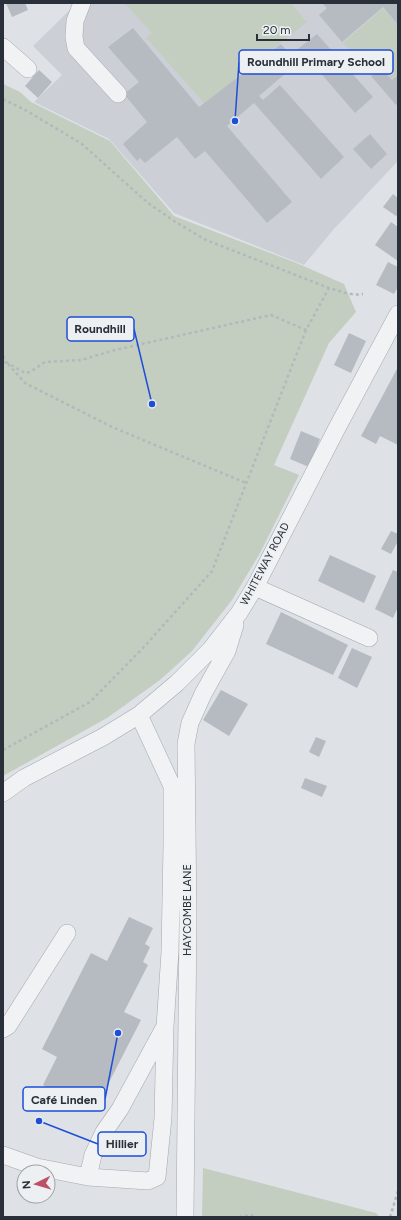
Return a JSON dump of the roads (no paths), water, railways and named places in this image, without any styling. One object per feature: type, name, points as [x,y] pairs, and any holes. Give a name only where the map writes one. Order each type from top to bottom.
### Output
[{"type":"street","points":[[82,3],[75,21],[74,37],[76,48],[118,94]]},
{"type":"street","points":[[3,47],[28,69]]},
{"type":"street","name":"WHITEWAY ROAD","points":[[3,793],[24,778],[103,737],[139,715],[177,683],[211,649],[239,613],[255,587],[398,314]]},
{"type":"street","points":[[255,587],[369,638]]},
{"type":"street","name":"HAYCOMBE LANE","points":[[185,1217],[188,917],[186,744],[190,723],[203,694],[227,651],[239,613]]},
{"type":"street","points":[[3,1155],[37,1167],[88,1177],[148,1181],[157,1177],[163,1118],[165,1026],[170,952],[172,786],[139,715]]},
{"type":"street","points":[[3,1029],[8,1026],[67,933]]},
{"type":"street","points":[[88,1177],[93,1156],[104,1132],[120,1109],[165,1026]]},
{"type":"place","name":"Roundhill Primary School","points":[[235,121]]},
{"type":"place","name":"Roundhill","points":[[152,404]]},
{"type":"place","name":"Café Linden","points":[[118,1033]]},
{"type":"place","name":"Hillier","points":[[39,1121]]}]
